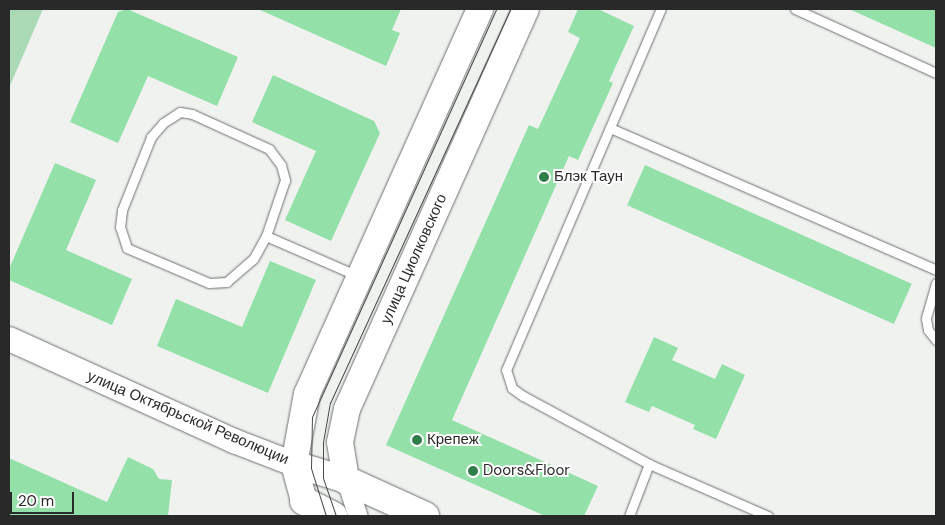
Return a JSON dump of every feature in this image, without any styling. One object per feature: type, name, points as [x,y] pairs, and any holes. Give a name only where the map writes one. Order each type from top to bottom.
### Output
[{"type":"main road","points":[[334,516],[304,509],[294,464],[307,394],[480,9]]},
{"type":"main road","name":"улица Циолковского","points":[[346,480],[340,442],[347,409],[526,9]]},
{"type":"main road","name":"улица Октябрьской Революции","points":[[294,464],[346,480],[425,516]]},
{"type":"street","name":"улица Октябрьской Революции","points":[[9,339],[234,441],[294,464]]},
{"type":"street","name":"улица Циолковского","points":[[346,480],[358,516]]},
{"type":"lane","points":[[661,9],[509,360],[506,377],[512,388],[523,396],[649,464],[768,516]]},
{"type":"lane","points":[[795,9],[936,73]]},
{"type":"lane","points":[[180,112],[192,114],[269,149],[281,165],[286,180],[266,236],[253,259],[228,282],[209,283],[127,248],[120,227],[122,210],[151,137],[163,123],[180,112]]},
{"type":"lane","points":[[610,128],[936,270]]},
{"type":"lane","points":[[266,236],[360,276]]},
{"type":"lane","points":[[936,283],[926,319],[928,330],[936,340]]},
{"type":"lane","points":[[629,516],[649,464]]},
{"type":"green space","points":[[9,9],[43,9],[9,88]]},
{"type":"building","points":[[127,9],[238,57],[217,106],[148,76],[118,143],[70,122],[118,12]]},
{"type":"building","points":[[258,9],[401,9],[392,30],[400,33],[386,66]]},
{"type":"building","points":[[578,9],[598,9],[634,26],[609,81],[613,83],[578,160],[569,156],[452,420],[598,486],[584,516],[545,516],[386,445],[529,125],[538,129],[580,38],[568,32]]},
{"type":"building","points":[[849,9],[936,9],[936,48]]},
{"type":"building","points":[[273,75],[374,121],[380,133],[331,241],[285,220],[316,151],[252,122]]},
{"type":"building","points":[[55,163],[96,180],[66,250],[132,279],[112,325],[9,280],[9,269]]},
{"type":"building","points":[[645,165],[912,284],[894,324],[627,205]]},
{"type":"building","points":[[270,261],[316,280],[268,393],[157,346],[176,299],[242,327]]},
{"type":"building","points":[[654,337],[678,348],[672,360],[715,379],[722,364],[745,375],[716,439],[693,429],[695,425],[652,406],[649,412],[625,402]]},
{"type":"building","points":[[128,457],[153,469],[159,479],[172,480],[168,516],[9,516],[9,458],[107,502]]},
{"type":"tram line","points":[[326,516],[311,468],[312,417],[496,9]]},
{"type":"tram line","points":[[336,516],[323,478],[323,442],[330,403],[510,9]]},
{"type":"place","name":"Блэк Таун","points":[[544,177]]},
{"type":"place","name":"Крепеж","points":[[417,440]]},
{"type":"place","name":"Doors&Floor","points":[[473,471]]}]
